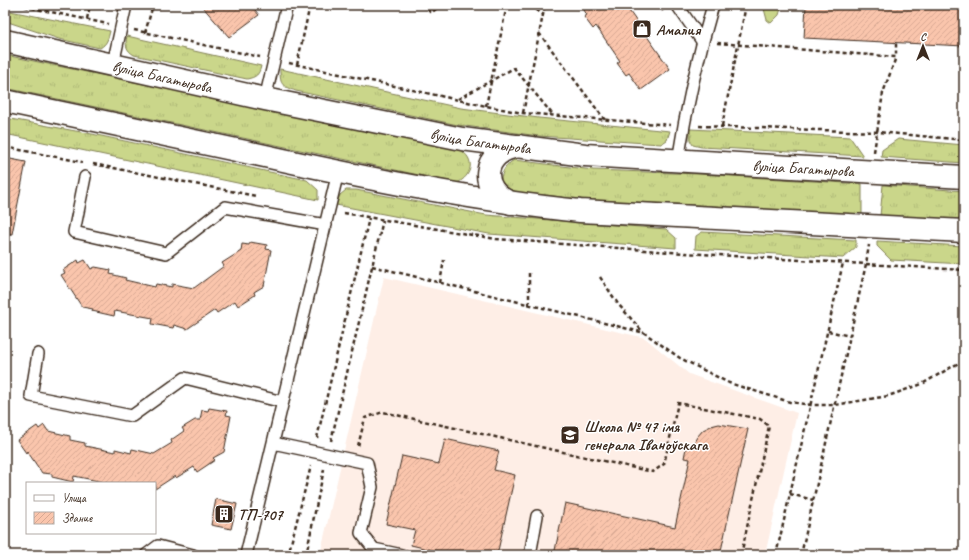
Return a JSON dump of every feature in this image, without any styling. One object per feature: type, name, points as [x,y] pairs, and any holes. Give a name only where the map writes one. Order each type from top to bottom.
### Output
[{"type":"street","name":"вуліца Багатырова","points":[[5,41],[265,99],[462,139],[585,155],[964,177]]},
{"type":"street","points":[[5,101],[338,172],[453,194],[511,203],[580,211],[964,231]]},
{"type":"street","points":[[453,194],[467,189],[473,184],[479,171],[480,163],[478,155],[474,148],[462,139]]},
{"type":"street","points":[[511,203],[503,200],[497,195],[490,185],[488,172],[490,164],[498,154],[510,147],[518,146]]},
{"type":"lane","points":[[113,64],[126,5]]},
{"type":"lane","points":[[265,99],[287,5]]},
{"type":"lane","points":[[677,5],[702,41]]},
{"type":"lane","points":[[678,160],[683,126],[702,41],[713,5]]},
{"type":"lane","points":[[246,555],[338,172]]},
{"type":"lane","points":[[85,177],[74,232],[166,254],[225,207],[326,225]]},
{"type":"lane","points":[[38,354],[31,396],[132,416],[184,378],[283,402]]},
{"type":"lane","points":[[273,443],[367,463],[372,487],[361,533],[374,549],[402,555]]},
{"type":"lane","points":[[530,555],[537,516]]},
{"type":"lane","points":[[146,555],[158,546],[193,555]]},
{"type":"path","points":[[18,5],[486,106],[523,112],[683,126],[878,132],[964,140]]},
{"type":"path","points":[[87,19],[90,5]]},
{"type":"path","points":[[145,33],[153,5]]},
{"type":"path","points":[[297,65],[310,5]]},
{"type":"path","points":[[423,5],[431,13],[441,5]]},
{"type":"path","points":[[486,106],[507,5]]},
{"type":"path","points":[[531,5],[543,15]]},
{"type":"path","points":[[523,112],[545,5]]},
{"type":"path","points":[[658,5],[667,16]]},
{"type":"path","points":[[722,126],[746,5]]},
{"type":"path","points":[[539,33],[605,120]]},
{"type":"path","points":[[702,41],[896,57]]},
{"type":"path","points":[[874,154],[883,93],[896,57],[896,42]]},
{"type":"path","points":[[458,100],[514,68],[554,115]]},
{"type":"path","points":[[670,125],[672,117]]},
{"type":"path","points":[[5,147],[82,162]]},
{"type":"path","points":[[90,163],[260,196]]},
{"type":"path","points":[[329,210],[496,239],[686,253],[964,270]]},
{"type":"path","points":[[288,555],[314,452],[369,218]]},
{"type":"path","points":[[306,555],[327,455],[383,220]]},
{"type":"path","points":[[800,555],[835,405],[869,245]]},
{"type":"path","points":[[440,283],[444,260]]},
{"type":"path","points":[[776,555],[843,263]]},
{"type":"path","points":[[372,266],[643,332]]},
{"type":"path","points":[[529,272],[529,305]]},
{"type":"path","points":[[600,277],[618,304],[643,332],[680,358],[729,383],[790,402],[811,405],[835,405],[888,396],[922,384],[964,360]]},
{"type":"path","points":[[828,330],[850,336]]},
{"type":"path","points":[[354,461],[365,418],[383,412],[653,472],[664,464],[678,403],[760,419],[769,426],[740,555]]},
{"type":"path","points":[[790,494],[813,500]]},
{"type":"shaded area","name":"Школа № 47 імя генерала Іваноўскага","points":[[384,277],[645,338],[689,374],[797,413],[765,555],[320,555]]},
{"type":"green space","points":[[763,5],[782,5],[779,15],[771,23],[767,20]]},
{"type":"green space","points":[[5,10],[110,31],[107,41],[100,48],[59,39],[5,21]]},
{"type":"green space","points":[[127,36],[261,66],[257,75],[247,79],[134,55],[127,47]]},
{"type":"green space","points":[[5,55],[460,150],[468,158],[470,163],[469,172],[457,183],[5,88]]},
{"type":"green space","points":[[280,69],[461,108],[539,118],[670,131],[667,140],[661,144],[539,136],[458,125],[296,91],[287,88],[282,84]]},
{"type":"green space","points":[[5,118],[92,134],[307,180],[318,190],[318,200],[5,134]]},
{"type":"green space","points":[[690,129],[850,137],[863,156],[701,147],[693,145],[690,140]]},
{"type":"green space","points":[[898,139],[964,145],[964,163],[881,157],[882,150]]},
{"type":"green space","points":[[514,160],[593,170],[699,174],[862,184],[862,215],[589,200],[516,192],[506,188],[501,181],[504,169]]},
{"type":"green space","points":[[883,185],[964,191],[964,222],[880,216]]},
{"type":"green space","points":[[346,190],[356,190],[486,215],[666,229],[676,238],[676,248],[489,234],[336,205],[340,195]]},
{"type":"green space","points":[[702,232],[856,240],[856,247],[843,258],[695,249],[696,236]]},
{"type":"green space","points":[[877,241],[964,246],[964,264],[891,260],[877,246]]},
{"type":"building","points":[[201,5],[251,5],[259,15],[229,37]]},
{"type":"building","points":[[581,5],[625,5],[670,69],[641,90],[629,73],[626,75],[617,63],[620,61],[596,26],[593,29],[584,17],[587,15]]},
{"type":"building","points":[[806,5],[964,5],[964,46],[804,38]]},
{"type":"building","points":[[5,158],[26,162],[12,234],[5,233]]},
{"type":"building","points":[[250,242],[267,245],[266,249],[271,250],[264,286],[254,292],[255,295],[238,306],[235,301],[217,313],[215,310],[187,329],[174,325],[173,328],[152,324],[153,318],[115,311],[114,316],[82,307],[61,275],[65,273],[63,270],[78,260],[79,263],[85,260],[91,269],[95,267],[111,270],[110,274],[126,278],[125,280],[155,287],[156,284],[172,287],[172,284],[194,288],[224,266],[222,263],[241,251],[242,244],[249,245]]},
{"type":"building","points":[[209,408],[227,411],[226,415],[231,416],[224,452],[213,458],[215,460],[197,472],[194,467],[176,478],[175,476],[156,488],[156,482],[103,482],[74,476],[73,482],[52,477],[52,474],[42,473],[27,451],[26,453],[17,440],[37,426],[39,429],[44,425],[48,431],[70,436],[70,440],[85,443],[85,446],[115,452],[115,449],[131,453],[132,449],[154,454],[172,443],[171,440],[184,431],[182,428],[195,420],[200,420],[202,410],[208,411]]},
{"type":"building","points":[[719,424],[748,429],[720,555],[554,555],[565,503],[675,527],[690,459],[684,458],[687,443],[693,444],[703,430]]},
{"type":"building","points":[[445,439],[499,451],[494,470],[515,475],[497,555],[453,555],[411,545],[415,530],[386,524],[402,456],[439,464]]},
{"type":"building","name":"ТП-707","points":[[216,499],[237,504],[231,529],[211,525]]},
{"type":"place","name":"Амалия","points":[[642,29]]},
{"type":"place","name":"Школа № 47 імя генерала Іваноўскага","points":[[570,435]]},
{"type":"place","name":"ТП-707","points":[[224,514]]}]
